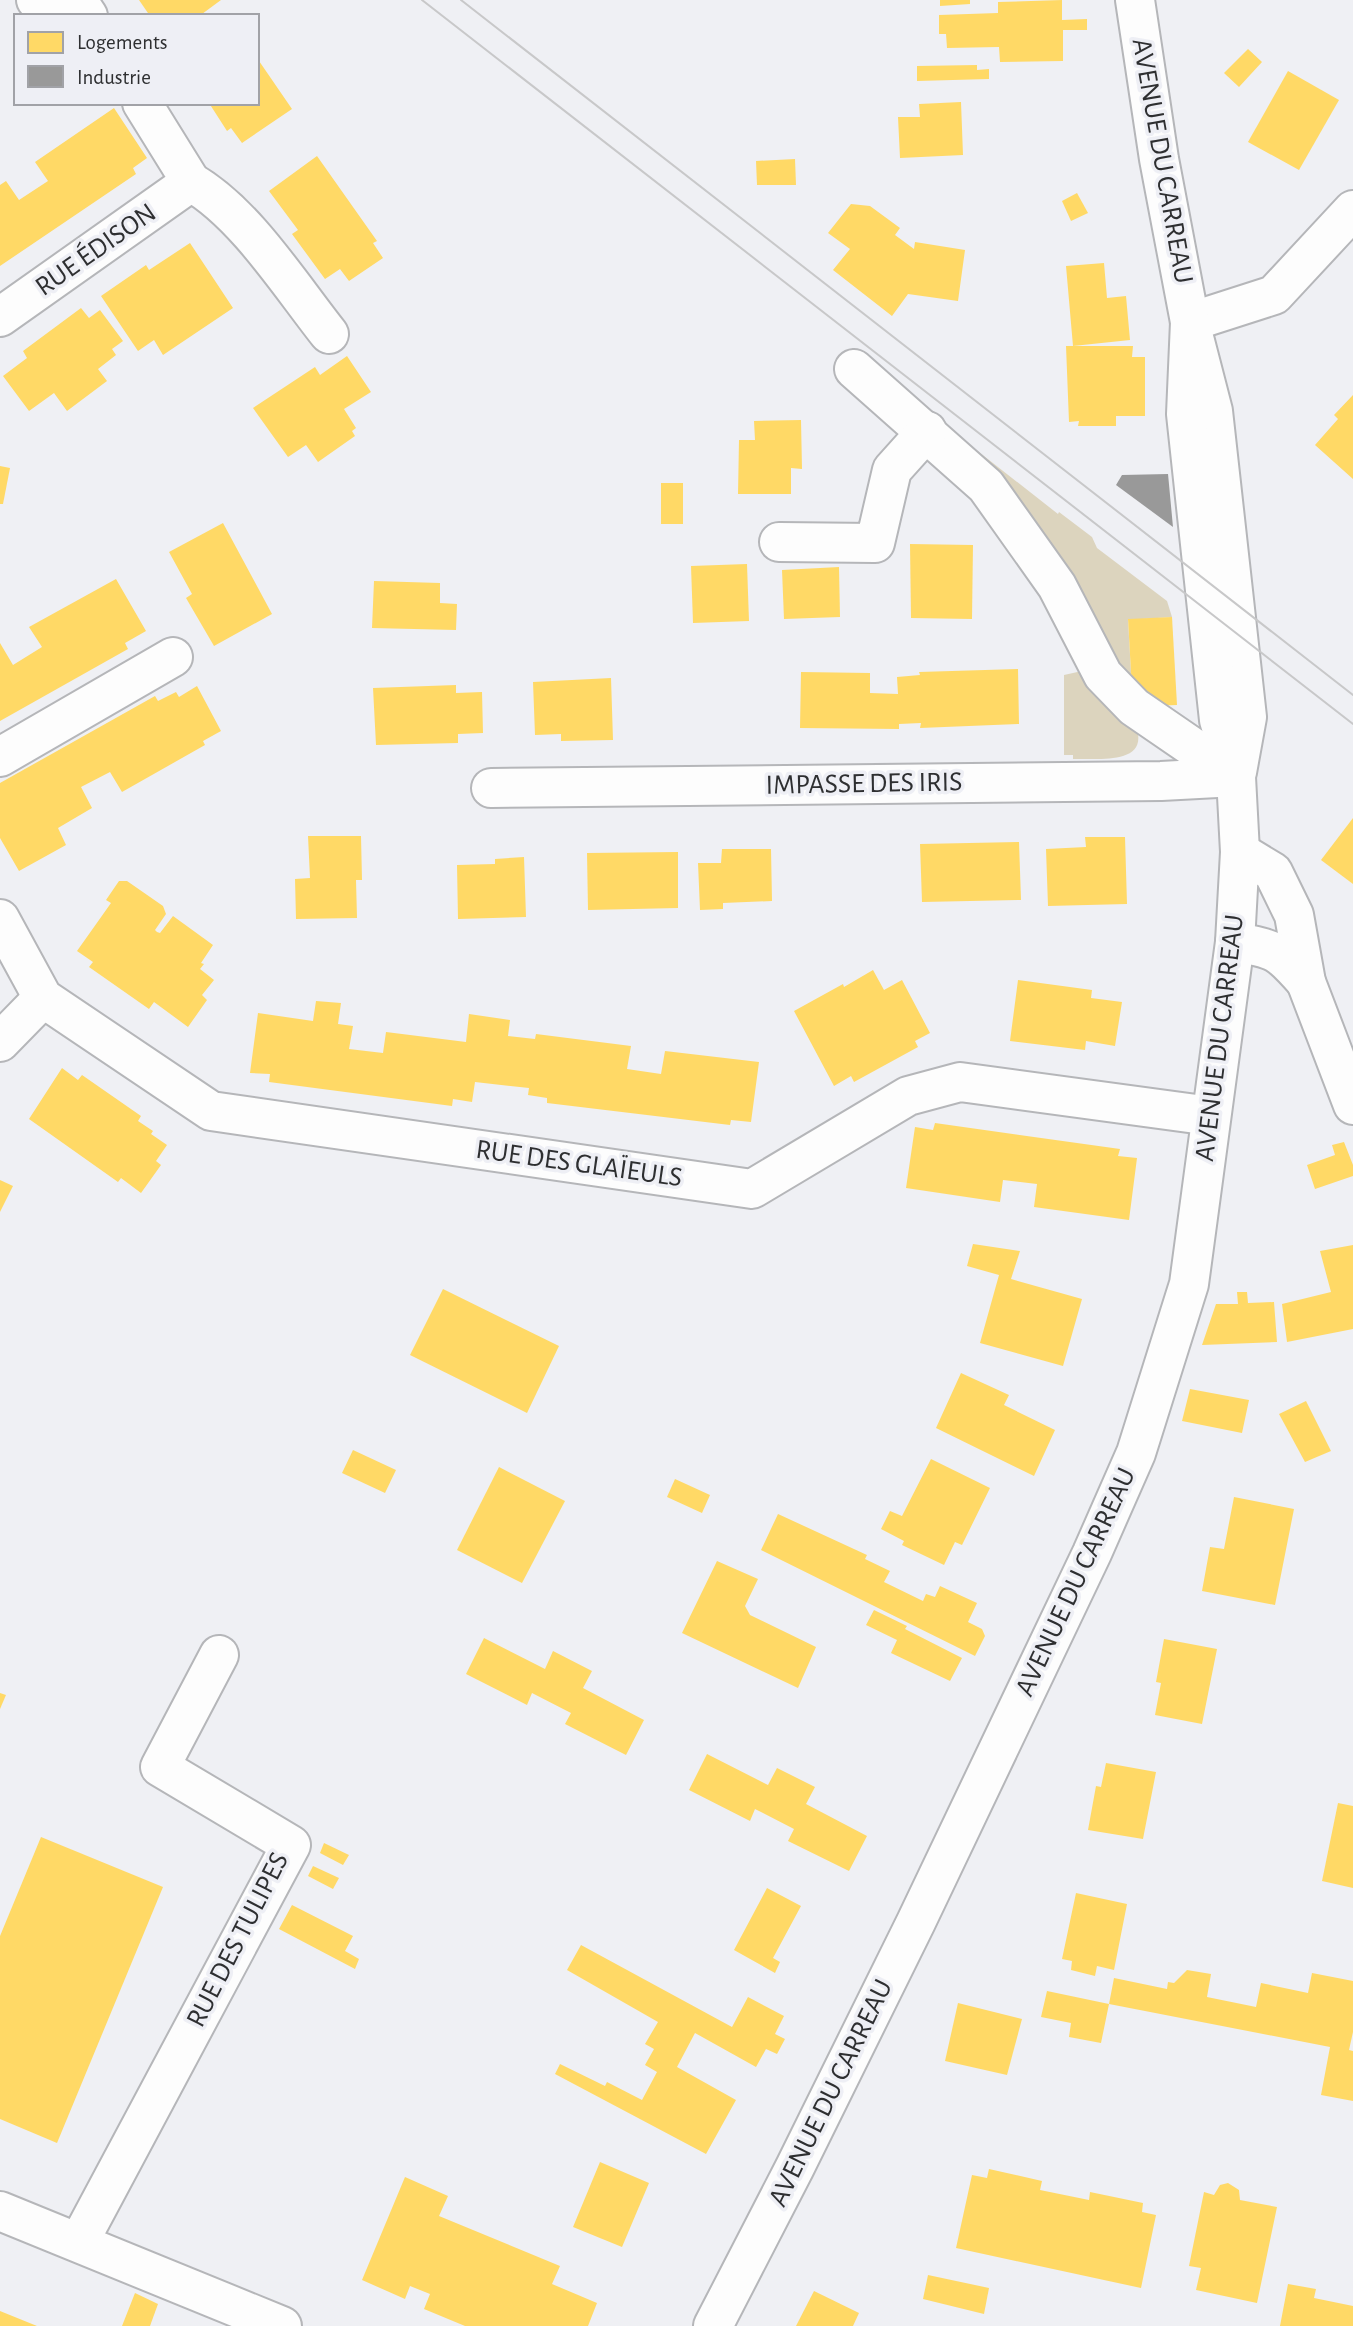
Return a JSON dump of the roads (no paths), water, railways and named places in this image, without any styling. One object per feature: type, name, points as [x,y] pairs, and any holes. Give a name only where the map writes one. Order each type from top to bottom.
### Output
[{"type":"street","points":[[36,0],[84,10],[87,14]]},
{"type":"street","name":"AVENUE DU CARREAU","points":[[713,2326],[801,2155],[960,1831],[1092,1553],[1136,1453],[1189,1284],[1235,942],[1240,852],[1236,777],[1219,720],[1186,414],[1191,322],[1159,159],[1135,0]]},
{"type":"street","points":[[143,105],[191,182],[210,193],[240,221],[330,334]]},
{"type":"street","name":"RUE ÉDISON","points":[[0,317],[191,182]]},
{"type":"street","points":[[1191,322],[1274,295],[1353,210]]},
{"type":"street","points":[[854,369],[986,486],[1057,586],[1103,674],[1134,707],[1236,777]]},
{"type":"street","points":[[779,542],[875,542],[892,470],[927,431]]},
{"type":"street","points":[[0,757],[173,657]]},
{"type":"street","name":"IMPASSE DES IRIS","points":[[491,788],[1161,781],[1236,777]]},
{"type":"street","points":[[1240,852],[1273,872],[1294,915],[1306,982],[1353,1105]]},
{"type":"street","name":"RUE DES GLAÏEULS","points":[[0,919],[43,998],[211,1111],[752,1189],[908,1096],[960,1082],[1211,1116]]},
{"type":"street","points":[[1235,942],[1262,947],[1282,955],[1306,982]]},
{"type":"street","points":[[0,1042],[43,998]]},
{"type":"street","name":"RUE DES TULIPES","points":[[79,2242],[291,1845],[160,1767],[219,1655]]},
{"type":"street","points":[[0,2211],[282,2326]]},
{"type":"tram line","points":[[422,0],[1353,724]]},
{"type":"tram line","points":[[461,0],[1353,695]]}]
